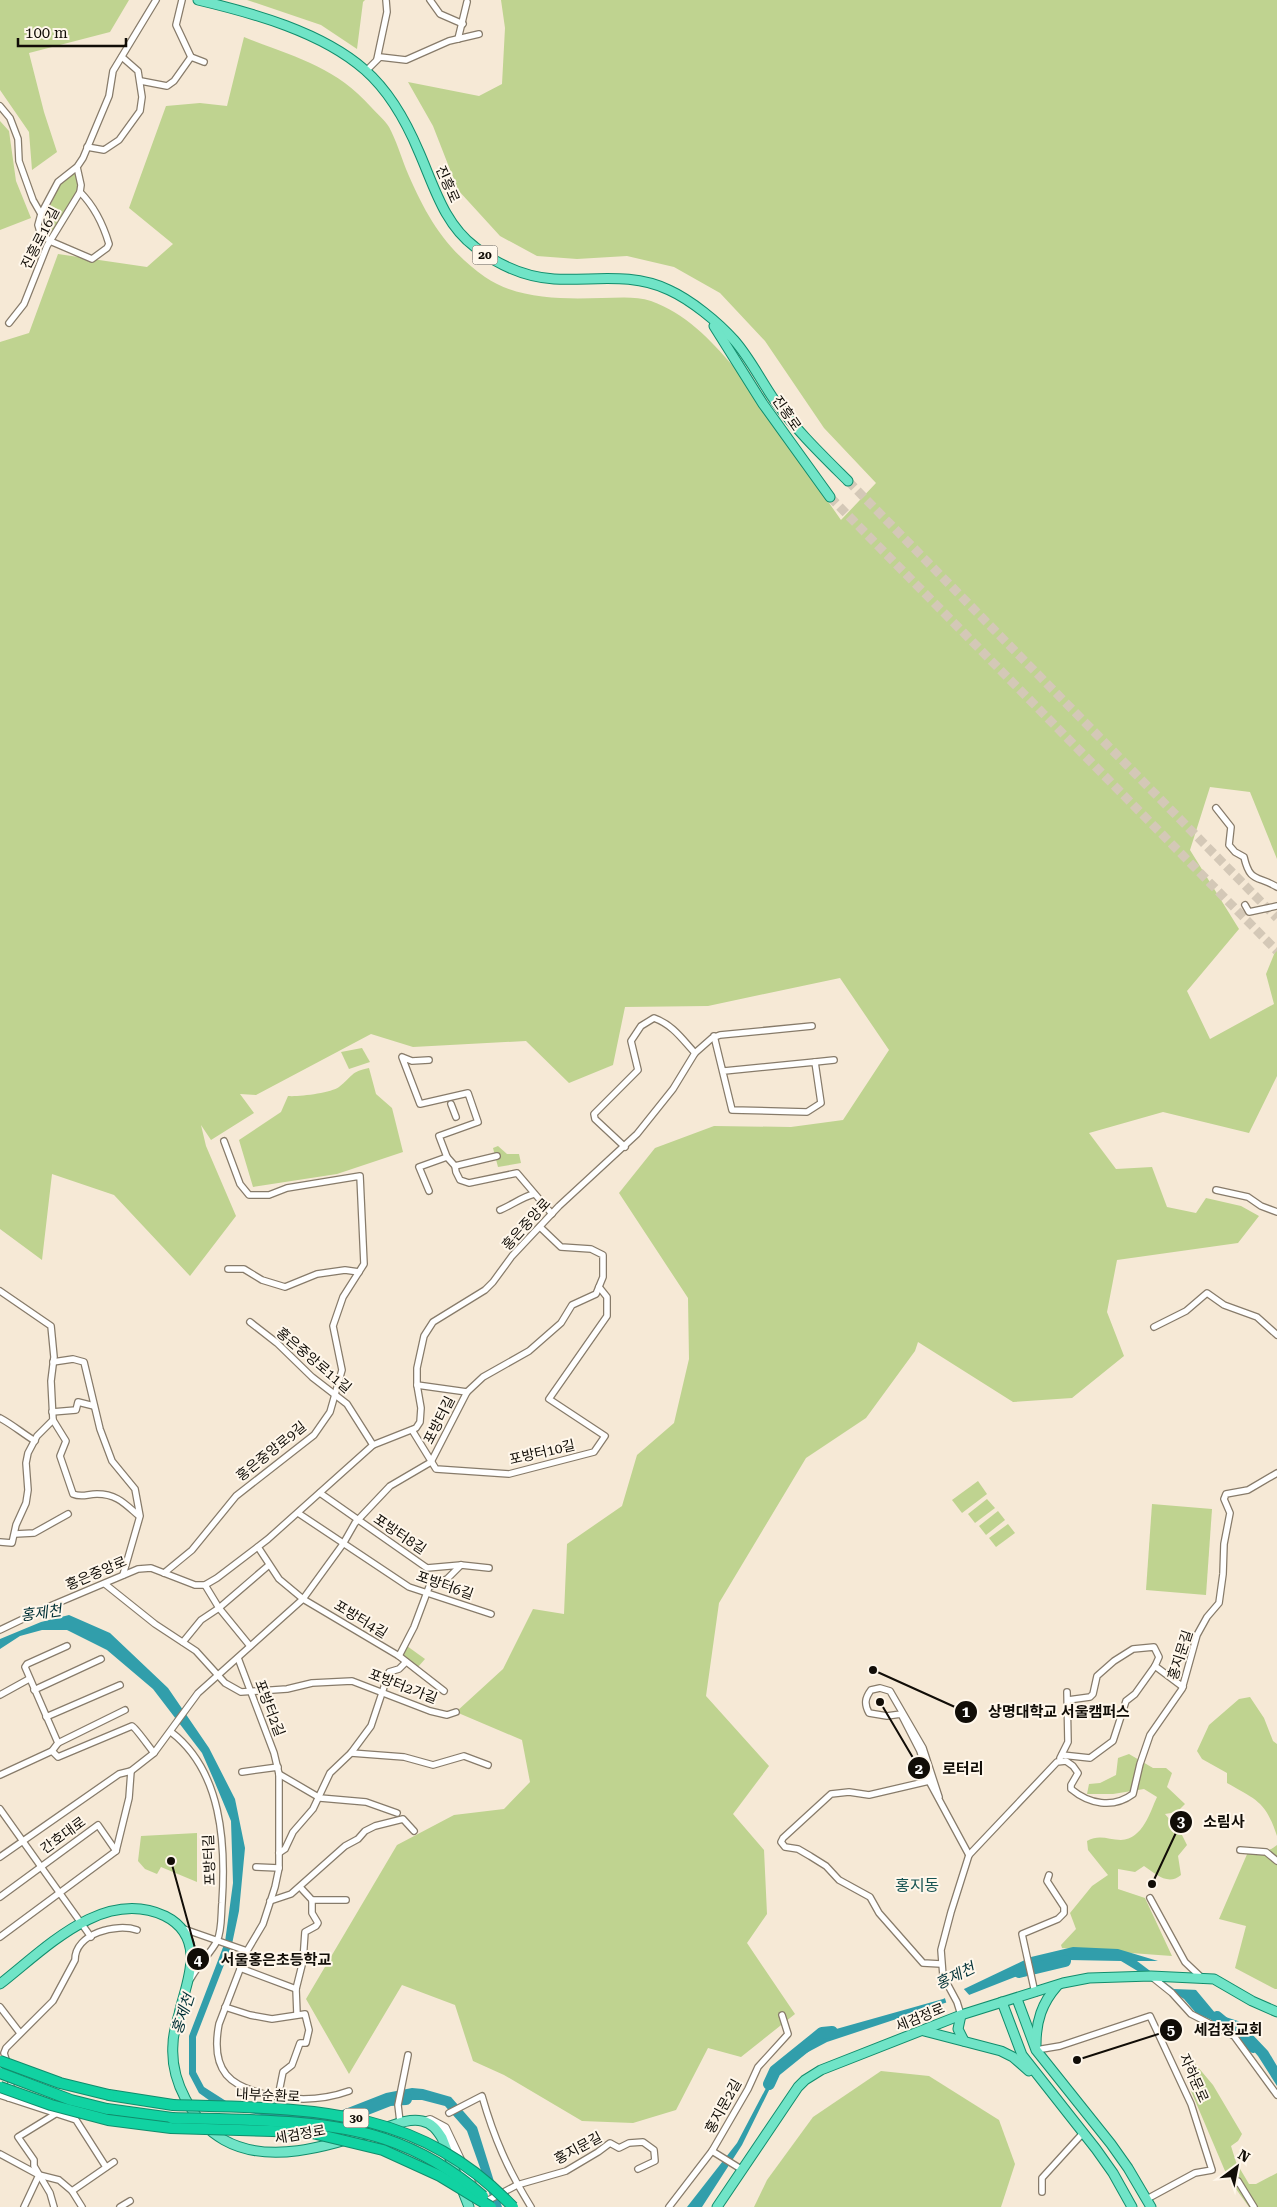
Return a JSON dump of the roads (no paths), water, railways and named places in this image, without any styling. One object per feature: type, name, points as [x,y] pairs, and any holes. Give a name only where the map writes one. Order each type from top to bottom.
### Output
[{"type":"highway","name":"내부순환로","points":[[0,2061],[60,2083],[109,2095],[173,2105],[293,2109],[338,2114],[383,2125],[423,2141],[455,2159],[491,2184],[513,2207]]},
{"type":"highway","name":"내부순환로","points":[[0,2073],[71,2100],[107,2109],[172,2118],[303,2124],[384,2138],[437,2162],[466,2182],[496,2207]]},
{"type":"highway","points":[[0,2087],[51,2105],[108,2120],[171,2128],[308,2132],[383,2150],[440,2176],[484,2206]]},
{"type":"main road","name":"진흥로","points":[[198,0],[235,9],[317,40],[354,61],[366,71],[405,118],[434,192],[451,221],[463,237],[481,252],[512,269],[536,276],[553,279],[614,277],[641,280],[669,290],[683,298],[734,340],[775,401],[800,433],[848,481]]},
{"type":"main road","name":"진흥로","points":[[708,317],[763,404],[830,497]]},
{"type":"main road","points":[[0,1984],[81,1922],[105,1911],[136,1909],[165,1916],[181,1928]]},
{"type":"main road","name":"세검정로","points":[[181,1928],[188,1940],[191,1962],[172,2045],[176,2070],[183,2093],[194,2113],[206,2126],[224,2140],[242,2148],[262,2152],[284,2152],[324,2144],[400,2122],[422,2121]]},
{"type":"main road","name":"세검정로","points":[[716,2207],[739,2168],[805,2080],[821,2070],[961,2015],[1088,1978],[1154,1976],[1214,1980],[1252,2001],[1277,2012]]},
{"type":"main road","points":[[1036,2050],[1036,2033],[1040,2012],[1047,1998],[1057,1986]]},
{"type":"main road","name":"자하문로","points":[[1017,1999],[1036,2050],[1111,2144],[1149,2203]]},
{"type":"main road","points":[[1002,2002],[1022,2055],[1113,2172],[1132,2207]]},
{"type":"main road","points":[[961,2015],[958,2029],[964,2041]]},
{"type":"main road","points":[[924,2030],[1013,2057],[1044,2083]]},
{"type":"main road","points":[[422,2121],[430,2120],[445,2128],[484,2206]]},
{"type":"main road","points":[[422,2121],[436,2128],[442,2138],[469,2207]]},
{"type":"street","points":[[77,167],[81,185],[80,192],[92,204],[104,227],[109,244],[107,248],[92,260],[50,241],[40,232],[38,225],[41,214],[58,182],[77,167],[87,148],[109,96],[113,71],[156,0]]},
{"type":"street","points":[[182,0],[176,25],[191,57],[204,62]]},
{"type":"street","points":[[377,59],[387,12],[386,0]]},
{"type":"street","points":[[430,0],[440,14],[463,24]]},
{"type":"street","points":[[458,39],[467,2]]},
{"type":"street","points":[[366,71],[380,57],[406,60],[449,41],[479,34]]},
{"type":"street","points":[[87,148],[104,150],[119,140],[140,111],[142,97],[138,71],[122,57]]},
{"type":"street","points":[[141,81],[167,86],[174,81],[191,57]]},
{"type":"street","points":[[0,106],[10,118],[18,139],[19,161],[33,200],[41,214]]},
{"type":"street","name":"진흥로16길","points":[[9,323],[24,304],[30,292],[33,278],[50,241],[80,192]]},
{"type":"street","points":[[1216,808],[1231,827],[1229,845],[1235,852],[1244,857],[1247,868],[1252,876],[1277,887]]},
{"type":"street","points":[[1245,905],[1248,912],[1277,906]]},
{"type":"street","points":[[625,1147],[595,1119],[594,1114],[638,1070],[631,1041],[641,1026],[654,1018],[666,1022],[695,1054]]},
{"type":"street","points":[[812,1026],[714,1036],[732,1110],[807,1112],[821,1103],[815,1062]]},
{"type":"street","name":"홍은중앙로","points":[[412,1430],[420,1422],[421,1408],[417,1385],[417,1368],[424,1336],[433,1322],[485,1290],[506,1267],[512,1256],[552,1214],[625,1147],[659,1109],[695,1054],[714,1036]]},
{"type":"street","points":[[428,1060],[412,1060],[402,1057],[420,1104],[468,1093],[478,1122],[439,1136],[447,1157],[455,1166],[460,1180],[469,1183],[517,1173],[552,1214]]},
{"type":"street","points":[[724,1071],[834,1060]]},
{"type":"street","points":[[451,1104],[456,1118]]},
{"type":"street","name":"홍은중앙로9길","points":[[164,1573],[192,1550],[236,1496],[314,1435],[330,1412],[342,1370],[333,1326],[343,1297],[364,1264],[360,1176],[287,1188],[269,1195],[249,1195],[240,1184],[224,1141]]},
{"type":"street","points":[[455,1166],[497,1156]]},
{"type":"street","points":[[429,1191],[419,1167],[447,1157]]},
{"type":"street","points":[[1216,1190],[1248,1197],[1261,1206],[1277,1212]]},
{"type":"street","points":[[500,1210],[515,1204],[525,1196],[534,1194]]},
{"type":"street","points":[[540,1227],[562,1247],[591,1250],[603,1255],[603,1277],[599,1287]]},
{"type":"street","points":[[228,1268],[244,1269],[262,1280],[285,1287],[317,1274],[345,1270],[359,1272]]},
{"type":"street","name":"포방터길","points":[[218,1940],[224,1871],[222,1835],[216,1805],[208,1782],[198,1764],[189,1749],[172,1729],[198,1693],[303,1599],[343,1544],[357,1520],[390,1486],[431,1462],[467,1392],[483,1377],[529,1351],[561,1323],[572,1304],[596,1294],[599,1287]]},
{"type":"street","name":"포방터10길","points":[[431,1462],[436,1469],[509,1474],[594,1452],[605,1436],[549,1399],[607,1316],[606,1297],[599,1287]]},
{"type":"street","points":[[0,1291],[51,1326],[53,1420],[66,1441],[60,1456],[73,1494],[80,1497],[97,1494],[117,1497],[140,1516]]},
{"type":"street","points":[[1154,1327],[1186,1311],[1208,1293],[1224,1305],[1257,1317],[1277,1335]]},
{"type":"street","name":"홍은중앙로11길","points":[[250,1322],[277,1343],[294,1362],[347,1404],[373,1445]]},
{"type":"street","points":[[53,1362],[73,1359],[84,1362],[100,1430],[112,1461],[135,1489],[140,1516],[123,1575]]},
{"type":"street","points":[[417,1385],[467,1392]]},
{"type":"street","points":[[52,1412],[76,1410],[78,1402],[94,1406]]},
{"type":"street","points":[[0,1418],[17,1427],[22,1433],[35,1441]]},
{"type":"street","points":[[0,1542],[12,1543],[16,1525],[27,1496],[26,1463],[28,1453],[35,1441],[53,1420]]},
{"type":"street","points":[[250,1646],[219,1608],[204,1585],[217,1578],[258,1547],[373,1445],[412,1430],[431,1462]]},
{"type":"street","name":"홍지문길","points":[[1058,1762],[1066,1760],[1078,1773],[1071,1785],[1071,1789],[1080,1797],[1101,1803],[1115,1802],[1133,1794],[1140,1764],[1150,1735],[1183,1687],[1197,1635],[1219,1603],[1224,1544],[1230,1513],[1224,1498],[1226,1494],[1248,1490],[1277,1472]]},
{"type":"street","points":[[320,1493],[357,1520]]},
{"type":"street","points":[[298,1513],[343,1544]]},
{"type":"street","points":[[15,1534],[34,1533],[68,1514]]},
{"type":"street","name":"포방터8길","points":[[357,1520],[427,1568],[461,1565],[490,1568]]},
{"type":"street","name":"포방터6길","points":[[343,1544],[373,1561],[409,1587],[425,1594],[490,1614]]},
{"type":"street","points":[[258,1547],[278,1579],[303,1599]]},
{"type":"street","points":[[183,1642],[201,1620],[219,1608],[269,1565]]},
{"type":"street","points":[[399,1656],[414,1627],[429,1587],[447,1579],[461,1565]]},
{"type":"street","name":"홍은중앙로","points":[[0,1630],[48,1607],[138,1569],[151,1568],[195,1586],[204,1585]]},
{"type":"street","points":[[104,1584],[155,1624],[196,1651],[225,1683],[241,1692],[251,1693]]},
{"type":"street","name":"포방터4길","points":[[303,1599],[399,1656],[444,1691]]},
{"type":"street","points":[[58,1743],[25,1668],[27,1664],[67,1646]]},
{"type":"street","name":"홍지문길","points":[[1062,1755],[1090,1758],[1113,1742],[1126,1700],[1135,1694],[1155,1666],[1159,1657],[1154,1647],[1133,1649],[1114,1661],[1097,1676],[1093,1694],[1090,1697],[1068,1700]]},
{"type":"street","name":"포방터2길","points":[[238,1658],[278,1767],[279,1868],[263,1924],[247,1951],[218,2024],[216,2049],[223,2072],[233,2083],[257,2093],[278,2097],[324,2099],[349,2091]]},
{"type":"street","points":[[34,1690],[101,1659]]},
{"type":"street","points":[[279,1853],[285,1849],[293,1832],[313,1809],[320,1798],[330,1773],[350,1753],[370,1726],[384,1691],[389,1672],[399,1669],[406,1662]]},
{"type":"street","points":[[1155,1666],[1183,1687]]},
{"type":"street","points":[[0,1695],[29,1679]]},
{"type":"street","name":"포방터2가길","points":[[251,1693],[287,1689],[312,1682],[344,1681],[361,1683],[384,1691],[430,1711],[447,1715],[456,1712]]},
{"type":"street","points":[[46,1717],[120,1685]]},
{"type":"street","points":[[939,1797],[923,1748],[890,1691],[880,1688],[871,1690],[866,1697],[866,1706],[869,1713],[876,1716],[901,1714],[920,1751],[929,1781],[969,1855]]},
{"type":"street","points":[[961,2015],[957,2002],[944,1976],[941,1964],[941,1950],[969,1855],[1058,1762],[1068,1742],[1067,1692]]},
{"type":"street","points":[[0,1775],[52,1750],[58,1743],[125,1710]]},
{"type":"street","points":[[52,1750],[58,1758],[132,1726],[136,1727],[142,1740],[154,1753]]},
{"type":"street","points":[[0,1857],[119,1774],[131,1771],[154,1753],[172,1729]]},
{"type":"street","points":[[350,1753],[404,1757],[433,1765],[464,1756],[488,1765]]},
{"type":"street","points":[[242,1772],[278,1767]]},
{"type":"street","points":[[0,1937],[61,1894],[116,1851],[129,1798],[131,1771]]},
{"type":"street","points":[[279,1774],[320,1798],[366,1802],[397,1813]]},
{"type":"street","points":[[929,1781],[869,1795],[849,1792],[832,1794],[783,1838],[781,1842],[785,1846],[798,1849],[818,1861],[826,1866],[839,1880],[870,1897],[879,1913],[923,1963],[941,1964]]},
{"type":"street","name":"간호대로","points":[[0,1809],[91,1937]]},
{"type":"street","points":[[270,1901],[284,1898],[345,1846],[370,1828],[403,1819],[414,1831]]},
{"type":"street","name":"간호대로","points":[[0,1897],[98,1826],[116,1851]]},
{"type":"street","points":[[1240,1850],[1266,1852],[1277,1861]]},
{"type":"street","points":[[256,1867],[279,1868]]},
{"type":"street","points":[[1035,1993],[1024,1952],[1022,1934],[1058,1919],[1064,1914],[1064,1907],[1047,1880],[1049,1875]]},
{"type":"street","points":[[297,2014],[296,1989],[303,1959],[305,1932],[318,1923],[312,1913],[312,1900],[300,1886]]},
{"type":"street","name":"세검정로","points":[[1150,1898],[1185,1962],[1198,1978]]},
{"type":"street","points":[[312,1900],[346,1900]]},
{"type":"street","points":[[9,2098],[12,2080],[4,2053],[7,2046],[53,2001],[75,1960],[76,1953],[91,1937],[102,1931],[116,1927],[138,1930]]},
{"type":"street","points":[[181,1928],[247,1951]]},
{"type":"street","points":[[184,1992],[195,1971],[218,1940]]},
{"type":"street","points":[[240,1968],[296,1989]]},
{"type":"street","points":[[1154,1976],[1191,2014],[1234,2036],[1277,2094]]},
{"type":"street","points":[[0,2007],[20,2033]]},
{"type":"street","points":[[225,2007],[250,2016],[272,2019],[305,2014],[308,2035],[305,2043],[300,2044],[292,2065],[283,2072],[278,2097]]},
{"type":"street","name":"홍지문2길","points":[[668,2207],[715,2153],[758,2067],[788,2034],[782,2015]]},
{"type":"street","name":"자하문로","points":[[1036,2050],[1060,2046],[1150,2016],[1191,2104],[1212,2170],[1194,2173],[1149,2203]]},
{"type":"street","points":[[400,2122],[398,2105],[408,2055]]},
{"type":"street","points":[[0,2095],[77,2121],[106,2167]]},
{"type":"street","points":[[449,2113],[482,2096],[493,2135],[517,2185],[531,2207]]},
{"type":"street","points":[[54,2207],[50,2193],[34,2166],[34,2160],[18,2137],[56,2113]]},
{"type":"street","points":[[1042,2192],[1042,2178],[1084,2133]]},
{"type":"street","name":"홍지문길","points":[[517,2185],[566,2171],[610,2143],[619,2148],[630,2143],[643,2142],[654,2150],[655,2161],[638,2169]]},
{"type":"street","points":[[715,2153],[739,2168]]},
{"type":"street","points":[[0,2154],[39,2175],[59,2180],[72,2191],[82,2207]]},
{"type":"street","points":[[72,2191],[114,2162]]},
{"type":"street","points":[[24,2207],[39,2175]]},
{"type":"street","points":[[1237,2183],[1238,2181],[1254,2207]]},
{"type":"street","points":[[484,2206],[517,2185]]},
{"type":"street","points":[[120,2207],[130,2201]]},
{"type":"water","points":[[69,1615],[110,1633],[168,1688],[209,1748],[235,1799],[245,1848],[239,1911],[232,1944],[196,2037],[196,2072],[204,2087],[226,2101],[283,2111],[340,2111],[386,2093],[412,2088],[451,2097],[477,2127],[502,2207],[494,2207],[467,2131],[445,2106],[422,2100],[390,2100],[339,2120],[285,2119],[220,2108],[199,2093],[189,2074],[189,2036],[225,1942],[233,1883],[231,1821],[202,1753],[153,1689],[107,1650],[67,1630],[42,1630],[20,1636],[0,1649],[0,1639],[41,1622]]},
{"type":"water","name":"홍제천","points":[[1073,1947],[1118,1949],[1158,1961],[1196,1990],[1216,2014],[1238,2021],[1250,2032],[1268,2051],[1277,2066],[1277,2086],[1258,2056],[1236,2031],[1196,2013],[1184,1999],[1121,1961],[1069,1960],[1035,1969],[969,1995],[827,2042],[795,2059],[777,2074],[742,2145],[702,2207],[687,2207],[737,2143],[775,2071],[822,2033],[943,1999],[1031,1957]]},
{"type":"waterway","name":"홍제천","points":[[1019,1972],[1065,1961]]},
{"type":"waterway","name":"홍제천","points":[[1217,2017],[1253,2047]]},
{"type":"waterway","name":"홍제천","points":[[769,2084],[775,2071],[822,2033],[832,2032]]},
{"type":"waterway","name":"홍제천","points":[[297,2119],[339,2120],[390,2100],[406,2099]]},
{"type":"tunnel","points":[[848,481],[1277,918]]},
{"type":"tunnel","points":[[830,497],[1277,951]]},
{"type":"place","name":"상명대학교 서울캠퍼스","points":[[873,1670]]},
{"type":"place","name":"로터리","points":[[880,1702]]},
{"type":"place","name":"서울홍은초등학교","points":[[171,1861]]},
{"type":"place","name":"소림사","points":[[1152,1884]]},
{"type":"place","name":"세검정교회","points":[[1077,2060]]},
{"type":"district","name":"홍지동","points":[[917,1885]]}]
